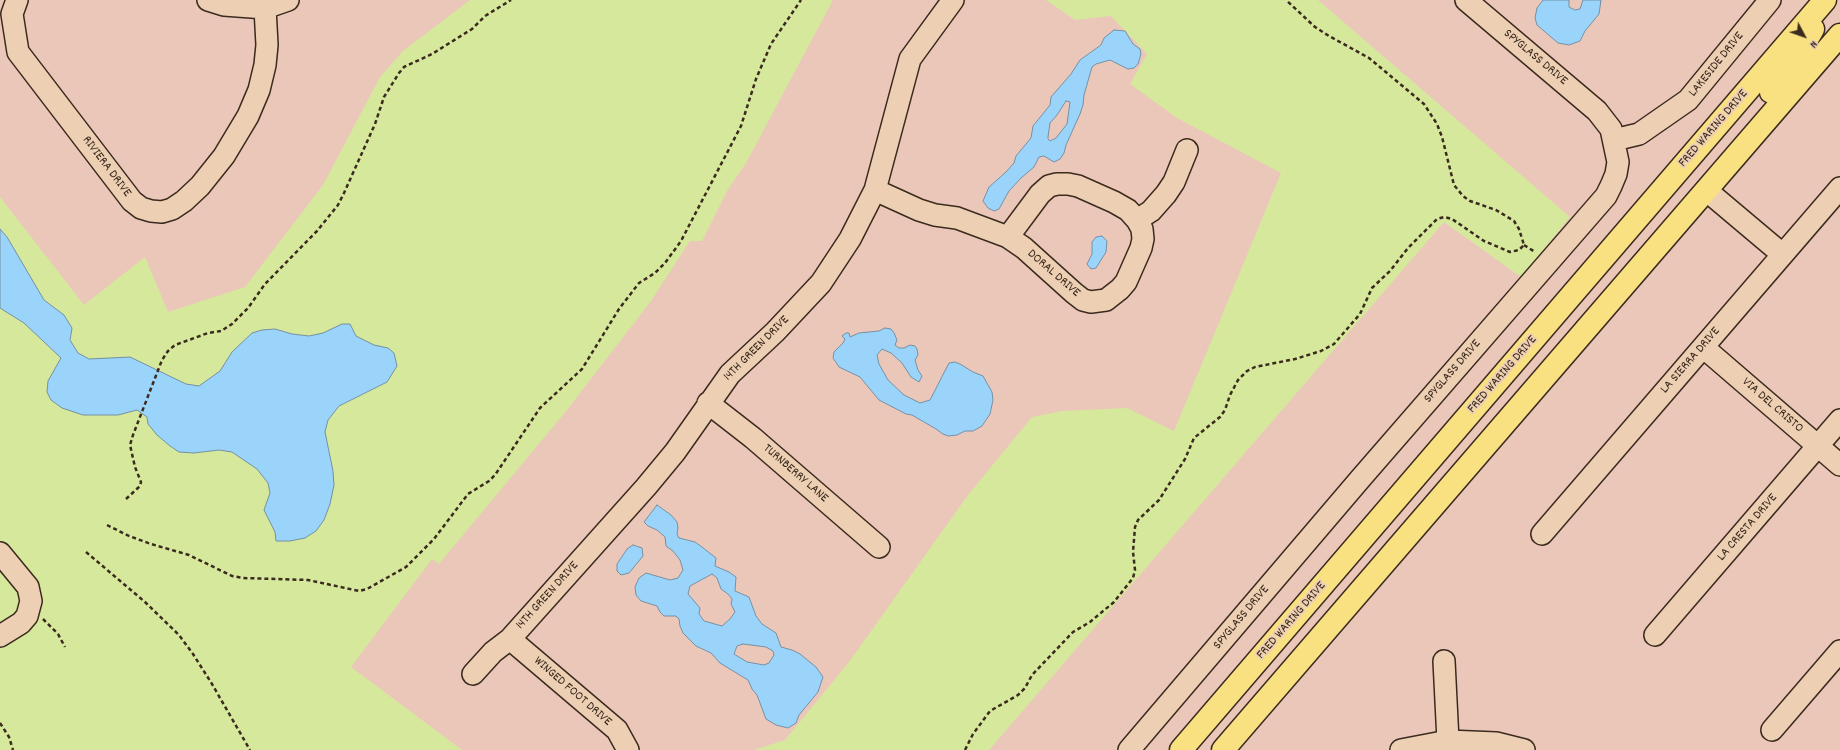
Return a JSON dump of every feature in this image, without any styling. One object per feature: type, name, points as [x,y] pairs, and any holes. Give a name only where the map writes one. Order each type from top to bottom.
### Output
[{"type":"main road","name":"FRED WARING DRIVE","points":[[1181,750],[1825,0]]},
{"type":"main road","points":[[1706,190],[1702,182],[1704,171],[1787,74],[1828,0]]},
{"type":"main road","points":[[1222,750],[1840,35]]},
{"type":"main road","points":[[1195,750],[1222,702]]},
{"type":"street","name":"RIVIERA DRIVE","points":[[17,0],[12,14],[18,52],[132,201],[141,208],[150,211],[162,212],[172,209],[184,201],[200,186],[224,156],[248,116],[259,90],[265,65],[267,45],[265,8]]},
{"type":"street","points":[[208,0],[224,5],[265,8],[288,0]]},
{"type":"street","name":"14TH GREEN DRIVE","points":[[473,674],[493,652],[510,639],[646,487],[675,452],[708,403],[730,374],[774,332],[821,283],[850,239],[875,190],[910,59],[953,0]]},
{"type":"street","name":"SPYGLASS DRIVE","points":[[1129,750],[1361,478],[1606,196],[1616,174],[1618,162],[1611,129],[1597,111],[1466,0]]},
{"type":"street","name":"LAKESIDE DRIVE","points":[[1614,140],[1639,134],[1688,100],[1770,0]]},
{"type":"street","points":[[1008,238],[1040,194],[1049,186],[1057,184],[1078,186],[1114,202],[1128,210],[1137,220],[1151,211],[1166,194],[1174,182],[1187,150]]},
{"type":"street","name":"LA SIERRA DRIVE","points":[[1542,534],[1840,188]]},
{"type":"street","name":"DORAL DRIVE","points":[[875,190],[919,210],[935,215],[957,218],[1008,238],[1024,248],[1084,300],[1091,302],[1106,300],[1120,290],[1126,282],[1143,239],[1142,229],[1137,220]]},
{"type":"street","points":[[1706,190],[1782,254]]},
{"type":"street","name":"VIA DEL CRISTO","points":[[1703,347],[1840,465]]},
{"type":"street","name":"TURNBERRY LANE","points":[[708,403],[753,438],[879,547]]},
{"type":"street","name":"LA CRESTA DRIVE","points":[[1656,635],[1840,420]]},
{"type":"street","points":[[0,553],[28,587],[31,601],[30,609],[21,623],[0,636]]},
{"type":"street","name":"WINGED FOOT DRIVE","points":[[510,639],[617,730],[628,750]]},
{"type":"street","points":[[1772,730],[1840,651]]},
{"type":"street","points":[[1444,661],[1448,741]]},
{"type":"street","points":[[1401,750],[1448,741],[1496,743],[1524,750]]},
{"type":"path","points":[[126,499],[140,486],[141,482],[135,467],[130,445],[162,360],[175,345],[208,333],[221,331],[232,324],[248,308],[265,284],[317,231],[338,205],[375,124],[384,97],[402,70],[414,62],[432,54],[472,29],[485,16],[511,0]]},
{"type":"path","points":[[107,525],[129,536],[189,555],[232,576],[243,578],[308,580],[359,591],[367,589],[406,567],[434,539],[468,494],[489,481],[495,474],[540,408],[582,370],[619,309],[639,283],[655,273],[665,263],[681,241],[721,160],[741,126],[756,80],[771,44],[801,0]]},
{"type":"path","points":[[965,750],[973,734],[990,711],[1021,692],[1032,675],[1073,632],[1090,622],[1114,602],[1133,578],[1135,570],[1133,552],[1135,527],[1138,520],[1159,500],[1185,459],[1194,438],[1220,417],[1225,410],[1230,395],[1238,380],[1247,371],[1255,367],[1322,352],[1334,344],[1360,314],[1372,288],[1390,271],[1408,248],[1437,219],[1444,217],[1452,219],[1484,240],[1510,252],[1519,250],[1524,245],[1519,229],[1514,221],[1496,210],[1470,201],[1454,186],[1442,137],[1437,124],[1424,104],[1370,58],[1329,36],[1315,26],[1286,0]]},
{"type":"path","points":[[86,552],[145,602],[179,635],[212,684],[250,750]]},
{"type":"path","points":[[40,617],[54,629],[65,647]]},
{"type":"path","points":[[0,723],[9,737],[13,750]]},
{"type":"green space","points":[[470,0],[833,0],[746,163],[727,191],[702,241],[690,241],[651,301],[567,410],[439,564],[432,559],[351,667],[462,750],[0,750],[0,197],[84,305],[145,257],[168,312],[245,287],[323,185],[380,77],[403,51]]},
{"type":"green space","points":[[1046,0],[1318,0],[1570,217],[1521,277],[1444,222],[989,750],[754,750],[785,740],[849,662],[968,495],[1032,417],[1062,411],[1127,408],[1174,431],[1281,173],[1177,118],[1130,84],[1147,54],[1111,16],[1075,20]]},
{"type":"water","points":[[1543,0],[1569,0],[1569,7],[1575,10],[1580,9],[1583,0],[1601,0],[1599,14],[1585,31],[1580,41],[1569,45],[1558,43],[1537,25],[1535,18],[1537,8]]},
{"type":"water","points":[[1114,30],[1125,31],[1133,44],[1140,49],[1141,54],[1138,64],[1134,68],[1128,69],[1110,60],[1096,64],[1092,67],[1080,114],[1064,153],[1060,159],[1054,162],[1044,156],[1039,157],[1034,167],[1009,191],[999,209],[994,211],[988,208],[983,201],[989,187],[1014,163],[1016,156],[1031,138],[1033,126],[1050,105],[1051,97],[1071,74],[1080,60],[1101,45],[1104,38]],"holes":[[[1066,101],[1070,102],[1067,124],[1056,138],[1050,141],[1048,139],[1050,123]]]},
{"type":"water","points":[[0,229],[7,237],[44,300],[64,315],[72,328],[70,340],[78,353],[89,359],[130,357],[186,384],[199,386],[220,371],[232,352],[252,333],[262,330],[275,329],[292,334],[309,336],[323,333],[342,324],[350,324],[356,336],[374,345],[388,348],[394,353],[397,366],[387,382],[339,406],[328,420],[325,432],[333,471],[334,485],[330,504],[324,520],[316,531],[305,538],[290,541],[276,541],[275,532],[264,510],[270,493],[268,483],[257,469],[232,452],[219,450],[194,453],[179,452],[157,435],[148,424],[147,417],[137,410],[118,415],[83,415],[62,408],[51,400],[47,392],[48,381],[61,358],[24,323],[0,308]]},
{"type":"water","points":[[1102,236],[1107,241],[1106,252],[1096,268],[1091,269],[1087,264],[1092,254],[1092,242],[1096,237]]},
{"type":"water","points":[[885,328],[891,329],[894,333],[897,340],[895,345],[899,348],[904,348],[910,345],[915,346],[918,355],[915,360],[918,370],[922,376],[919,382],[911,377],[902,363],[891,353],[882,349],[877,355],[879,364],[888,380],[904,395],[920,403],[930,400],[949,363],[955,362],[983,376],[992,392],[993,400],[990,414],[982,426],[973,431],[965,431],[957,435],[948,436],[943,434],[912,415],[906,414],[879,400],[860,377],[839,367],[833,358],[834,352],[845,339],[842,336],[849,333],[850,337],[859,333],[879,331]]},
{"type":"water","points":[[657,505],[671,515],[677,522],[677,534],[679,538],[695,542],[716,558],[715,566],[736,577],[735,591],[749,597],[756,616],[762,624],[776,633],[781,647],[800,654],[816,667],[823,677],[818,692],[799,715],[796,723],[788,728],[776,725],[766,719],[757,695],[752,689],[748,680],[720,663],[711,653],[696,646],[683,633],[679,619],[676,616],[664,616],[657,606],[641,601],[636,595],[635,587],[639,578],[646,573],[670,580],[678,578],[683,570],[680,560],[673,551],[666,546],[665,537],[644,522]],"holes":[[[712,574],[717,578],[721,589],[732,599],[731,604],[735,612],[722,626],[704,621],[699,614],[700,608],[688,594],[690,586]],[[743,644],[766,647],[773,651],[774,655],[769,663],[764,665],[747,662],[734,654],[737,646]]]},
{"type":"water","points":[[633,545],[642,548],[643,556],[629,573],[621,575],[617,571],[617,564],[627,549]]}]
